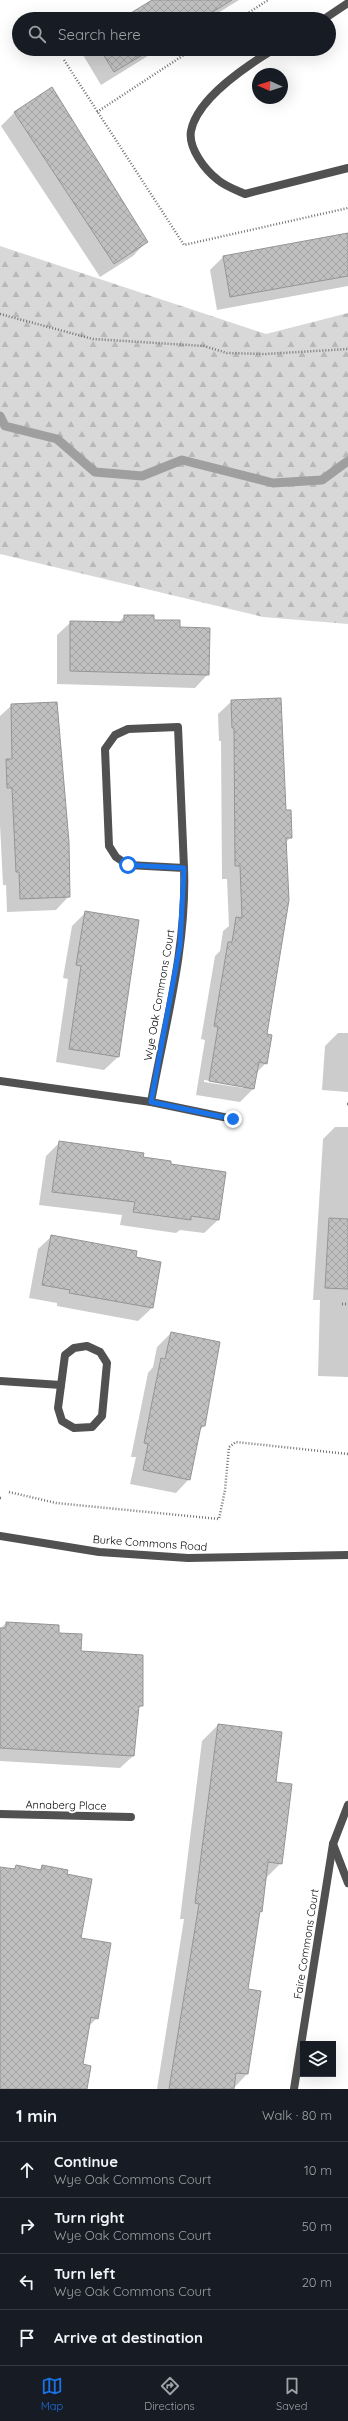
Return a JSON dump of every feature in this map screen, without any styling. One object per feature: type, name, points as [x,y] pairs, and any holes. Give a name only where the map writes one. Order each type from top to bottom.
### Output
[{"type":"street","points":[[334,12],[348,3]]},
{"type":"street","points":[[262,56],[246,66],[203,105],[191,132],[197,159],[218,181],[245,194],[348,168]]},
{"type":"street","name":"Wye Oak Commons Court","points":[[151,1102],[180,945],[184,868],[178,726],[128,729],[115,735],[105,749],[109,846],[116,857],[128,865],[184,868]]},
{"type":"street","points":[[0,1081],[151,1102],[233,1119]]},
{"type":"street","points":[[87,1346],[100,1352],[107,1363],[102,1416],[92,1427],[74,1428],[62,1421],[58,1408],[61,1385],[65,1355],[74,1348],[87,1346]]},
{"type":"street","points":[[0,1381],[61,1385]]},
{"type":"street","name":"Burke Commons Road","points":[[0,1536],[99,1552],[188,1558],[348,1555]]},
{"type":"street","name":"Faire Commons Court","points":[[294,2089],[333,1844],[344,1810],[348,1805]]},
{"type":"street","name":"Annaberg Place","points":[[0,1814],[131,1817]]},
{"type":"street","points":[[333,1844],[348,1883]]},
{"type":"path","points":[[250,12],[268,0]]},
{"type":"path","points":[[98,112],[182,56]]},
{"type":"path","points":[[64,60],[184,245],[348,208]]},
{"type":"path","points":[[0,314],[93,339],[204,346],[227,353],[266,354],[348,349]]},
{"type":"path","points":[[342,1304],[348,1304]]},
{"type":"path","points":[[9,1492],[56,1503],[219,1519],[225,1490],[229,1447],[236,1442],[348,1454]]},
{"type":"green space","points":[[0,246],[266,334],[348,313],[348,624],[263,617],[0,554]]},
{"type":"building","points":[[152,0],[232,0],[212,12],[132,12]]},
{"type":"building","points":[[104,56],[140,56],[114,72]]},
{"type":"building","points":[[52,87],[148,242],[114,264],[14,112]]},
{"type":"building","points":[[348,233],[348,276],[230,297],[223,256]]},
{"type":"building","points":[[124,615],[154,615],[154,620],[180,620],[180,627],[210,628],[209,675],[70,671],[70,621],[124,622]]},
{"type":"building","points":[[281,698],[286,810],[291,810],[292,838],[286,838],[289,900],[267,1034],[272,1035],[267,1064],[259,1062],[254,1089],[209,1081],[218,1027],[214,1026],[228,942],[232,942],[236,917],[242,918],[240,866],[235,866],[234,728],[232,728],[231,700]]},
{"type":"building","points":[[57,702],[69,842],[70,897],[20,899],[19,872],[16,872],[12,788],[7,788],[6,759],[12,759],[11,704]]},
{"type":"building","points":[[85,911],[139,920],[119,1057],[69,1049],[81,966],[76,965]]},
{"type":"building","points":[[59,1141],[144,1153],[143,1157],[171,1161],[171,1164],[226,1172],[219,1220],[191,1216],[191,1220],[133,1212],[135,1202],[52,1192]]},
{"type":"building","points":[[329,1218],[348,1219],[348,1289],[325,1288]]},
{"type":"building","points":[[51,1235],[137,1251],[136,1257],[161,1262],[153,1308],[69,1293],[70,1290],[42,1285]]},
{"type":"building","points":[[171,1332],[220,1342],[205,1426],[201,1426],[190,1480],[143,1470],[148,1444],[144,1443],[155,1387],[161,1358],[165,1359]]},
{"type":"building","points":[[6,1622],[59,1625],[59,1633],[82,1634],[81,1651],[143,1655],[143,1706],[139,1706],[134,1756],[0,1748],[0,1628],[6,1628]]},
{"type":"building","points":[[218,1724],[282,1732],[276,1782],[292,1784],[282,1864],[268,1862],[262,1912],[260,1911],[248,1989],[261,1991],[248,2074],[236,2073],[234,2089],[169,2089],[199,1904],[195,1903]]},
{"type":"building","points":[[16,1865],[41,1870],[42,1865],[68,1870],[67,1874],[92,1879],[81,1938],[111,1943],[98,2019],[91,2017],[83,2064],[91,2066],[87,2089],[0,2089],[0,1867],[15,1869]]},
{"type":"waterway","points":[[0,416],[5,426],[57,439],[95,472],[142,476],[182,460],[273,483],[322,480],[348,461]]},
{"type":"route","points":[[128,865],[184,868],[185,885],[180,945],[151,1102],[233,1119]]}]
